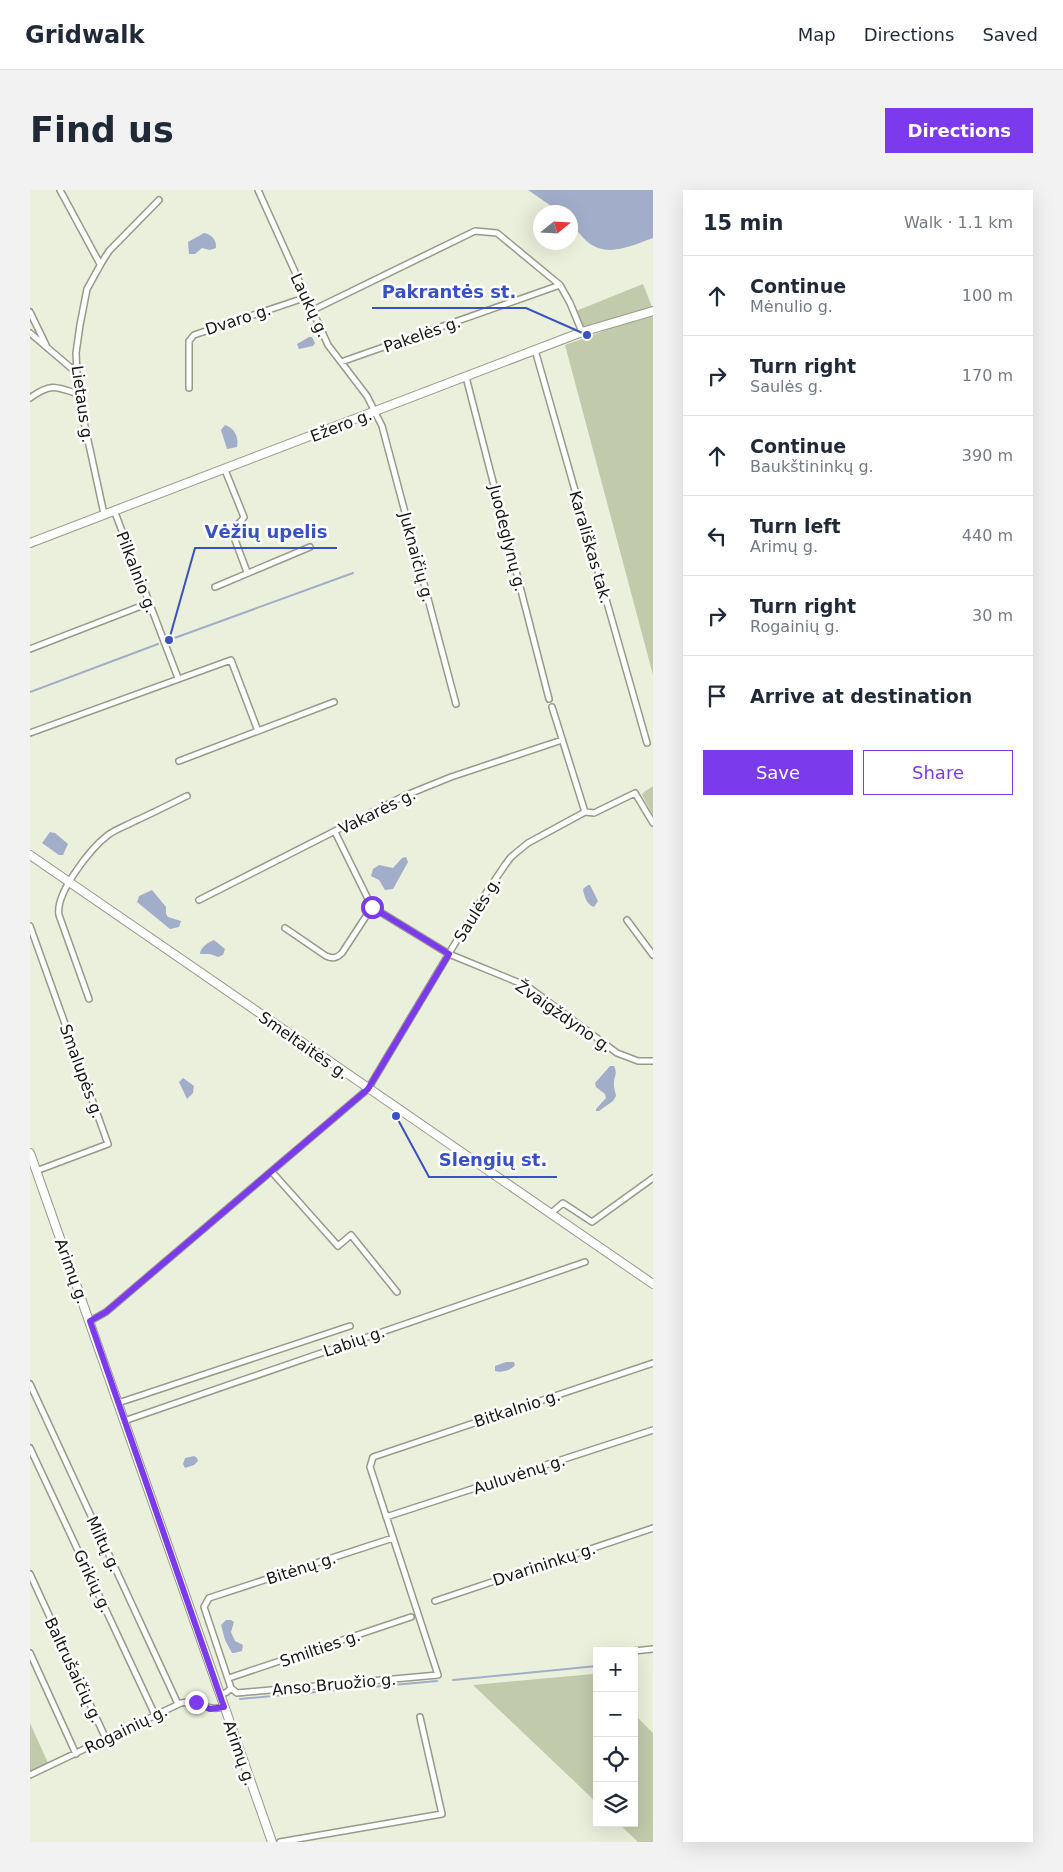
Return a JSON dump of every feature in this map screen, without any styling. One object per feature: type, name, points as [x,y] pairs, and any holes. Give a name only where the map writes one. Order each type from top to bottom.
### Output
[{"type":"main road","name":"Ežero g.","points":[[30,543],[582,332],[653,312]]},
{"type":"main road","name":"Smeltaitės g.","points":[[30,855],[653,1284]]},
{"type":"main road","name":"Arimų g.","points":[[30,1154],[272,1842]]},
{"type":"street","points":[[60,190],[100,264]]},
{"type":"street","name":"Laukų g.","points":[[258,190],[328,345],[376,412]]},
{"type":"street","name":"Lietaus g.","points":[[104,514],[78,394],[79,334],[87,289],[100,264],[159,200]]},
{"type":"street","points":[[313,310],[475,232],[496,233],[560,285],[582,332]]},
{"type":"street","name":"Pakelės g.","points":[[340,362],[560,285]]},
{"type":"street","name":"Dvaro g.","points":[[189,388],[189,341],[194,334],[307,297]]},
{"type":"street","points":[[30,312],[47,346]]},
{"type":"street","points":[[30,333],[77,373]]},
{"type":"street","name":"Karališkas tak.","points":[[535,350],[646,743]]},
{"type":"street","name":"Juodeglynų g.","points":[[466,377],[549,698]]},
{"type":"street","points":[[30,398],[42,389],[51,386],[78,394]]},
{"type":"street","name":"Juknaičių g.","points":[[376,412],[382,426],[456,704]]},
{"type":"street","points":[[225,470],[244,517],[242,521],[234,526],[232,532],[247,572]]},
{"type":"street","name":"Pilkalnio g.","points":[[114,510],[178,678]]},
{"type":"street","points":[[215,586],[310,548]]},
{"type":"street","points":[[30,649],[150,603]]},
{"type":"street","points":[[30,733],[231,660],[258,731]]},
{"type":"street","points":[[179,761],[334,702]]},
{"type":"street","points":[[552,707],[586,812]]},
{"type":"street","name":"Vakarės g.","points":[[199,900],[404,796],[443,780],[562,740]]},
{"type":"street","name":"Saulės g.","points":[[90,1321],[106,1312],[368,1089],[483,896],[511,856],[537,838],[586,812],[594,813],[635,793],[653,823]]},
{"type":"street","points":[[90,999],[59,912],[60,900],[69,882],[96,847],[108,835],[187,796]]},
{"type":"street","points":[[285,928],[326,956],[332,958],[342,953],[372,907],[335,832]]},
{"type":"street","name":"Žvaigždyno g.","points":[[372,907],[449,954],[527,986],[617,1053],[638,1061],[653,1061]]},
{"type":"street","points":[[627,920],[653,955]]},
{"type":"street","name":"Smalupės g.","points":[[30,926],[108,1144],[36,1171]]},
{"type":"street","points":[[272,1172],[338,1246],[351,1236],[397,1292]]},
{"type":"street","points":[[550,1214],[563,1203],[592,1222],[653,1178]]},
{"type":"street","name":"Labių g.","points":[[124,1420],[585,1262]]},
{"type":"street","points":[[118,1403],[350,1326]]},
{"type":"street","name":"Bitkalnio g.","points":[[386,1517],[370,1467],[373,1457],[380,1453],[653,1363]]},
{"type":"street","name":"Miltų g.","points":[[30,1384],[178,1704]]},
{"type":"street","name":"Auluvėnų g.","points":[[386,1517],[653,1430]]},
{"type":"street","name":"Grikių g.","points":[[30,1448],[156,1715]]},
{"type":"street","points":[[386,1517],[393,1538]]},
{"type":"street","name":"Dvarininkų g.","points":[[435,1601],[653,1528]]},
{"type":"street","name":"Bitėnų g.","points":[[229,1678],[204,1607],[209,1598],[393,1538]]},
{"type":"street","name":"Anso Bruožio g.","points":[[231,1688],[237,1693],[438,1675],[393,1538]]},
{"type":"street","name":"Baltrušaičių g.","points":[[30,1574],[106,1739]]},
{"type":"street","name":"Smilties g.","points":[[229,1678],[411,1617]]},
{"type":"street","points":[[638,1651],[653,1649]]},
{"type":"street","points":[[30,1653],[76,1754]]},
{"type":"street","points":[[220,1695],[231,1688],[229,1678]]},
{"type":"street","name":"Rogainių g.","points":[[30,1775],[178,1704],[188,1701],[196,1702],[210,1709],[224,1707]]},
{"type":"street","points":[[280,1842],[442,1814],[420,1717]]},
{"type":"green space","points":[[643,284],[652,307],[583,327],[576,311]]},
{"type":"green space","points":[[653,316],[653,675],[565,345]]},
{"type":"green space","points":[[653,786],[653,815],[642,795]]},
{"type":"green space","points":[[593,1674],[593,1799],[473,1685]]},
{"type":"green space","points":[[638,1718],[653,1733],[653,1842],[638,1842],[622,1827],[638,1827]]},
{"type":"green space","points":[[30,1723],[48,1763],[30,1771]]},
{"type":"water","points":[[528,190],[653,190],[653,238],[623,248],[605,250],[587,242],[578,232],[578,205],[550,205]]},
{"type":"water","points":[[204,233],[213,238],[216,242],[216,248],[210,250],[202,248],[195,254],[189,254],[188,242]]},
{"type":"water","points":[[312,337],[315,343],[313,346],[299,349],[297,344]]},
{"type":"water","points":[[225,425],[231,428],[235,434],[237,447],[227,449],[221,430]]},
{"type":"water","points":[[50,832],[55,833],[68,844],[63,855],[59,855],[42,843]]},
{"type":"water","points":[[406,857],[408,862],[393,889],[385,890],[379,880],[371,876],[373,869],[379,865],[393,868],[402,858]]},
{"type":"water","points":[[590,885],[598,901],[594,907],[588,902],[584,894],[583,889]]},
{"type":"water","points":[[152,890],[166,907],[168,917],[181,921],[179,927],[170,929],[137,902],[139,896]]},
{"type":"water","points":[[214,940],[225,949],[223,955],[218,957],[210,954],[200,954],[201,950],[209,942]]},
{"type":"water","points":[[610,1066],[614,1066],[616,1071],[614,1085],[616,1096],[613,1101],[599,1111],[596,1111],[606,1098],[605,1094],[596,1087],[595,1083]]},
{"type":"water","points":[[183,1078],[194,1086],[193,1093],[187,1099],[179,1082]]},
{"type":"water","points":[[506,1362],[514,1362],[515,1365],[506,1371],[495,1371],[495,1366]]},
{"type":"water","points":[[194,1456],[198,1461],[194,1465],[185,1468],[183,1464],[185,1458]]},
{"type":"water","points":[[226,1620],[234,1622],[231,1632],[235,1641],[243,1645],[242,1651],[232,1653],[225,1640],[221,1625]]},
{"type":"waterway","points":[[169,640],[353,573]]},
{"type":"waterway","points":[[30,692],[158,644]]},
{"type":"waterway","points":[[453,1680],[593,1666]]},
{"type":"waterway","points":[[240,1699],[437,1681]]},
{"type":"place","name":"Pakrantės st.","points":[[587,335]]},
{"type":"place","name":"Vėžių upelis","points":[[169,640]]},
{"type":"place","name":"Slengių st.","points":[[396,1116]]},
{"type":"route","points":[[196,1702],[210,1709],[224,1707],[90,1321],[106,1312],[368,1089],[449,954],[372,907]]}]
